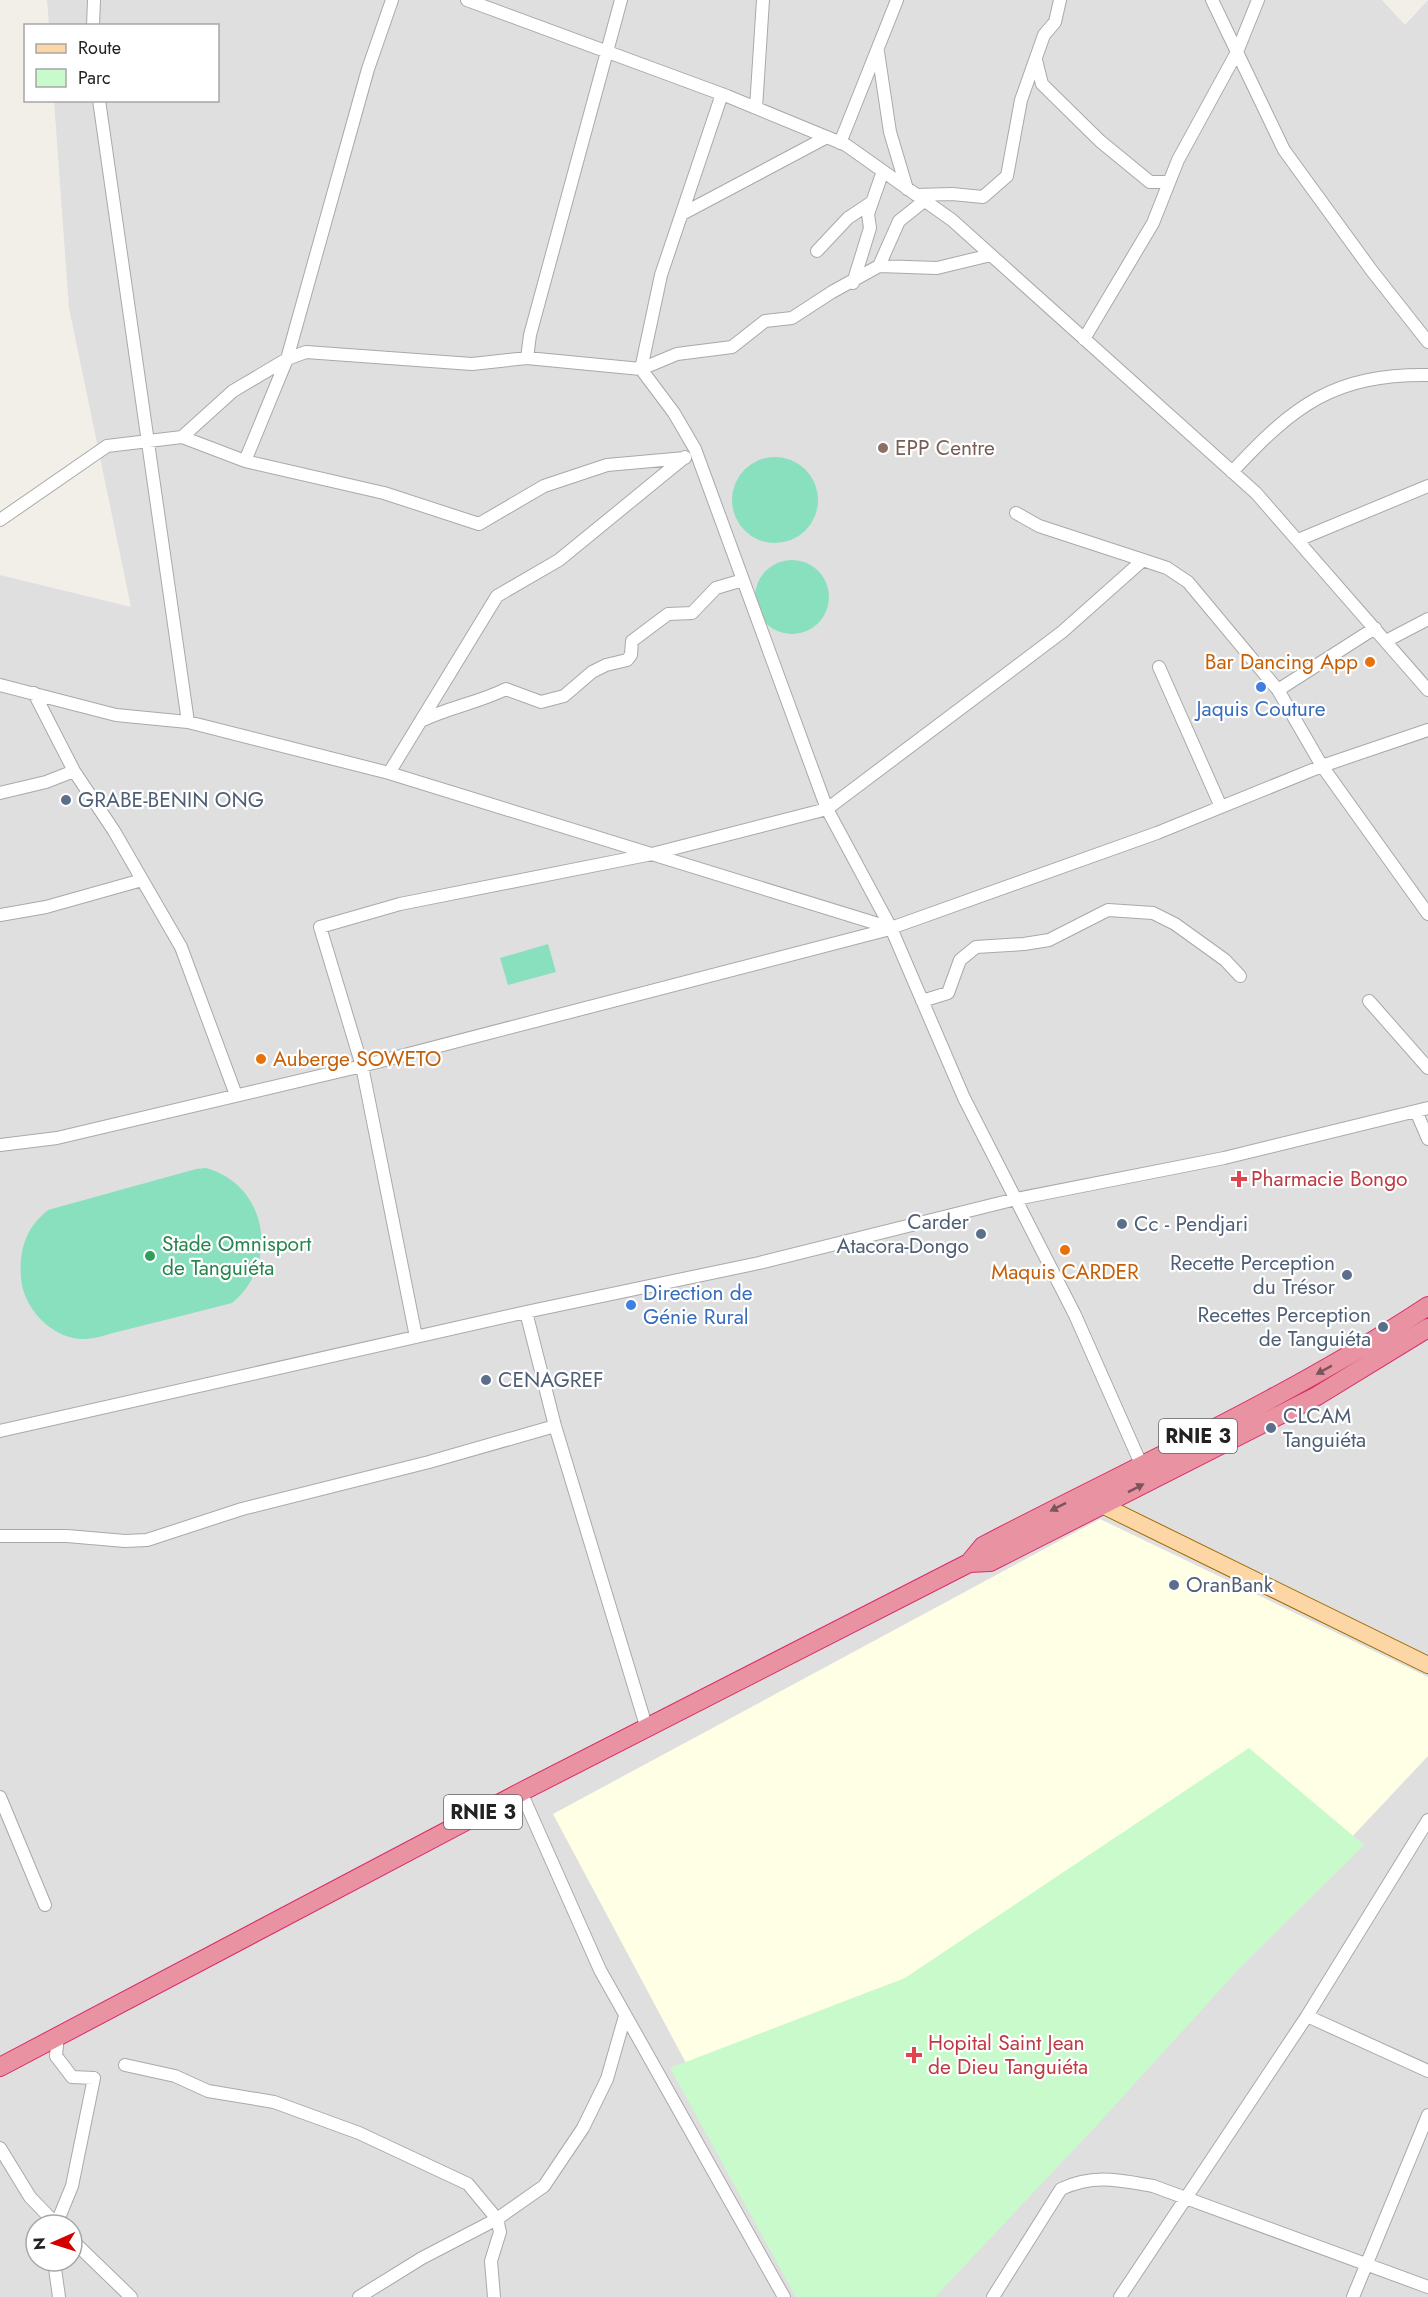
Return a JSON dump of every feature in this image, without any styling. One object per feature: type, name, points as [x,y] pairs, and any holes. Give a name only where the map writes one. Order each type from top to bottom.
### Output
[{"type":"highway","name":"RNIE 3","points":[[0,2067],[521,1792],[969,1563],[983,1546],[1095,1487],[1274,1398],[1379,1339],[1428,1306]]},
{"type":"highway","name":"RNIE 3","points":[[969,1563],[990,1562],[1317,1396],[1428,1328]]},
{"type":"highway","points":[[1379,1339],[1389,1354]]},
{"type":"main road","points":[[1095,1487],[1102,1505],[1428,1665]]},
{"type":"street","points":[[93,24],[94,0]]},
{"type":"street","points":[[245,461],[287,359],[368,69],[392,0]]},
{"type":"street","points":[[467,0],[493,4],[606,53],[722,94],[827,137],[883,171],[952,220],[1256,493],[1428,690]]},
{"type":"street","points":[[527,358],[530,335],[621,0]]},
{"type":"street","points":[[756,108],[763,0]]},
{"type":"street","points":[[840,143],[897,0]]},
{"type":"street","points":[[916,195],[952,194],[983,197],[1007,176],[1021,100],[1044,34],[1055,22],[1059,0]]},
{"type":"street","points":[[1212,0],[1284,150],[1372,271],[1428,342]]},
{"type":"street","points":[[1084,339],[1154,224],[1179,160],[1237,52],[1258,0]]},
{"type":"street","points":[[878,51],[890,132],[916,195]]},
{"type":"street","points":[[1035,58],[1042,84],[1100,141],[1150,182],[1169,182]]},
{"type":"street","points":[[722,94],[661,275],[641,369],[674,413],[743,580],[827,809],[891,928],[964,1098],[1075,1315],[1141,1464]]},
{"type":"street","points":[[99,102],[188,722]]},
{"type":"street","points":[[682,214],[827,137]]},
{"type":"street","points":[[853,283],[870,228],[868,214],[883,171]]},
{"type":"street","points":[[182,437],[233,391],[287,359],[306,352],[472,364],[527,358],[641,369],[677,354],[732,347],[765,321],[792,318],[879,266],[899,221],[916,195]]},
{"type":"street","points":[[817,251],[848,218],[872,202]]},
{"type":"street","points":[[879,266],[937,268],[991,255]]},
{"type":"street","points":[[1232,472],[1268,433],[1322,394],[1368,378],[1393,374],[1428,375]]},
{"type":"street","points":[[0,520],[107,446],[147,439],[182,437],[245,461],[384,493],[479,524],[544,486],[608,465],[690,454]]},
{"type":"street","points":[[389,773],[496,596],[559,560],[690,454]]},
{"type":"street","points":[[1298,540],[1428,486]]},
{"type":"street","points":[[1016,513],[1039,526],[1167,568],[1188,582],[1278,690],[1322,766],[1428,914]]},
{"type":"street","points":[[416,1337],[362,1066],[320,927],[400,904],[652,854],[827,809],[1062,632],[1143,560]]},
{"type":"street","points":[[421,720],[448,708],[484,700],[506,689],[541,702],[564,696],[592,672],[606,665],[627,660],[631,656],[633,641],[663,617],[675,612],[692,613],[716,588],[743,580]]},
{"type":"street","points":[[1386,641],[1428,619]]},
{"type":"street","points":[[1278,690],[1375,628]]},
{"type":"street","points":[[1159,667],[1221,807]]},
{"type":"street","points":[[0,685],[116,715],[188,722],[389,773],[891,928]]},
{"type":"street","points":[[34,693],[74,771],[114,831],[182,947],[236,1095]]},
{"type":"street","points":[[0,1145],[57,1138],[362,1066],[891,928],[1221,807],[1322,766],[1428,730]]},
{"type":"street","points":[[0,793],[46,782],[74,771]]},
{"type":"street","points":[[0,915],[46,907],[142,880]]},
{"type":"street","points":[[922,1001],[948,993],[960,960],[976,947],[1024,945],[1050,940],[1108,910],[1153,913],[1175,924],[1225,960],[1240,976]]},
{"type":"street","points":[[1369,1001],[1428,1068]]},
{"type":"street","points":[[0,1431],[526,1312],[759,1263],[1016,1199],[1224,1158],[1422,1109],[1428,1139]]},
{"type":"street","points":[[526,1312],[555,1426],[647,1729]]},
{"type":"street","points":[[0,1536],[67,1536],[125,1541],[147,1540],[242,1509],[429,1462],[555,1426]]},
{"type":"street","points":[[521,1792],[600,1970],[784,2297]]},
{"type":"street","points":[[0,1797],[45,1905]]},
{"type":"street","points":[[1120,2297],[1307,2016],[1428,1820]]},
{"type":"street","points":[[358,2297],[422,2258],[497,2218],[544,2186],[583,2128],[608,2079],[625,2016]]},
{"type":"street","points":[[1307,2016],[1428,2071]]},
{"type":"street","points":[[58,2035],[56,2056],[72,2077],[94,2078],[72,2186],[61,2213]]},
{"type":"street","points":[[125,2065],[176,2076],[208,2091],[274,2102],[359,2133],[468,2184],[497,2218],[500,2232],[491,2261],[494,2297]]},
{"type":"street","points":[[1353,2297],[1428,2115]]},
{"type":"street","points":[[0,2148],[30,2197],[45,2213]]},
{"type":"street","points":[[993,2297],[1061,2189],[1080,2181],[1108,2179],[1153,2186],[1428,2287]]},
{"type":"street","points":[[84,2252],[131,2297]]},
{"type":"street","points":[[56,2273],[59,2297]]},
{"type":"shaded area","points":[[47,0],[1382,0],[1405,25],[1428,0],[1428,2297],[0,2297],[0,575],[131,607],[69,308],[54,102],[219,102],[219,24],[49,24]]},
{"type":"shaded area","name":"Hopital Saint Jean de Dieu Tanguiéta","points":[[1100,1519],[1428,1677],[1428,1756],[919,2297],[811,2297],[553,1814]]},
{"type":"green space","points":[[767,457],[783,457],[806,469],[815,483],[818,500],[815,517],[806,531],[783,543],[767,543],[751,536],[739,524],[732,508],[732,492],[739,476],[751,464]]},
{"type":"green space","points":[[792,560],[806,563],[818,571],[826,583],[829,597],[826,611],[818,623],[806,631],[792,634],[778,631],[766,623],[758,611],[755,597],[758,583],[766,571],[778,563]]},
{"type":"green space","points":[[548,944],[556,972],[508,985],[500,958]]},
{"type":"green space","points":[[206,1168],[227,1177],[243,1191],[254,1208],[260,1227],[261,1248],[257,1268],[247,1287],[232,1303],[86,1339],[59,1333],[40,1319],[27,1300],[23,1289],[21,1258],[29,1232],[40,1217],[48,1210]]},
{"type":"green space","points":[[1249,1748],[1364,1845],[1239,1969],[1097,2125],[935,2297],[796,2297],[670,2068],[905,1978]]},
{"type":"place","name":"EPP Centre","points":[[883,448]]},
{"type":"place","name":"Bar Dancing App","points":[[1370,662]]},
{"type":"place","name":"Jaquis Couture","points":[[1261,687]]},
{"type":"place","name":"GRABE-BENIN ONG","points":[[66,800]]},
{"type":"place","name":"Auberge SOWETO","points":[[261,1059]]},
{"type":"place","name":"Pharmacie Bongo","points":[[1239,1179]]},
{"type":"place","name":"Cc - Pendjari","points":[[1122,1224]]},
{"type":"place","name":"Carder Atacora-Dongo","points":[[981,1234]]},
{"type":"place","name":"Maquis CARDER","points":[[1065,1250]]},
{"type":"place","name":"Stade Omnisport de Tanguiéta","points":[[150,1256]]},
{"type":"place","name":"Recette Perception du Trésor","points":[[1347,1275]]},
{"type":"place","name":"Direction de Génie Rural","points":[[631,1305]]},
{"type":"place","name":"Recettes Perception de Tanguiéta","points":[[1383,1327]]},
{"type":"place","name":"CENAGREF","points":[[486,1380]]},
{"type":"place","name":"CLCAM Tanguiéta","points":[[1271,1428]]},
{"type":"place","name":"OranBank","points":[[1174,1585]]},
{"type":"place","name":"Hopital Saint Jean de Dieu Tanguiéta","points":[[914,2055]]}]
